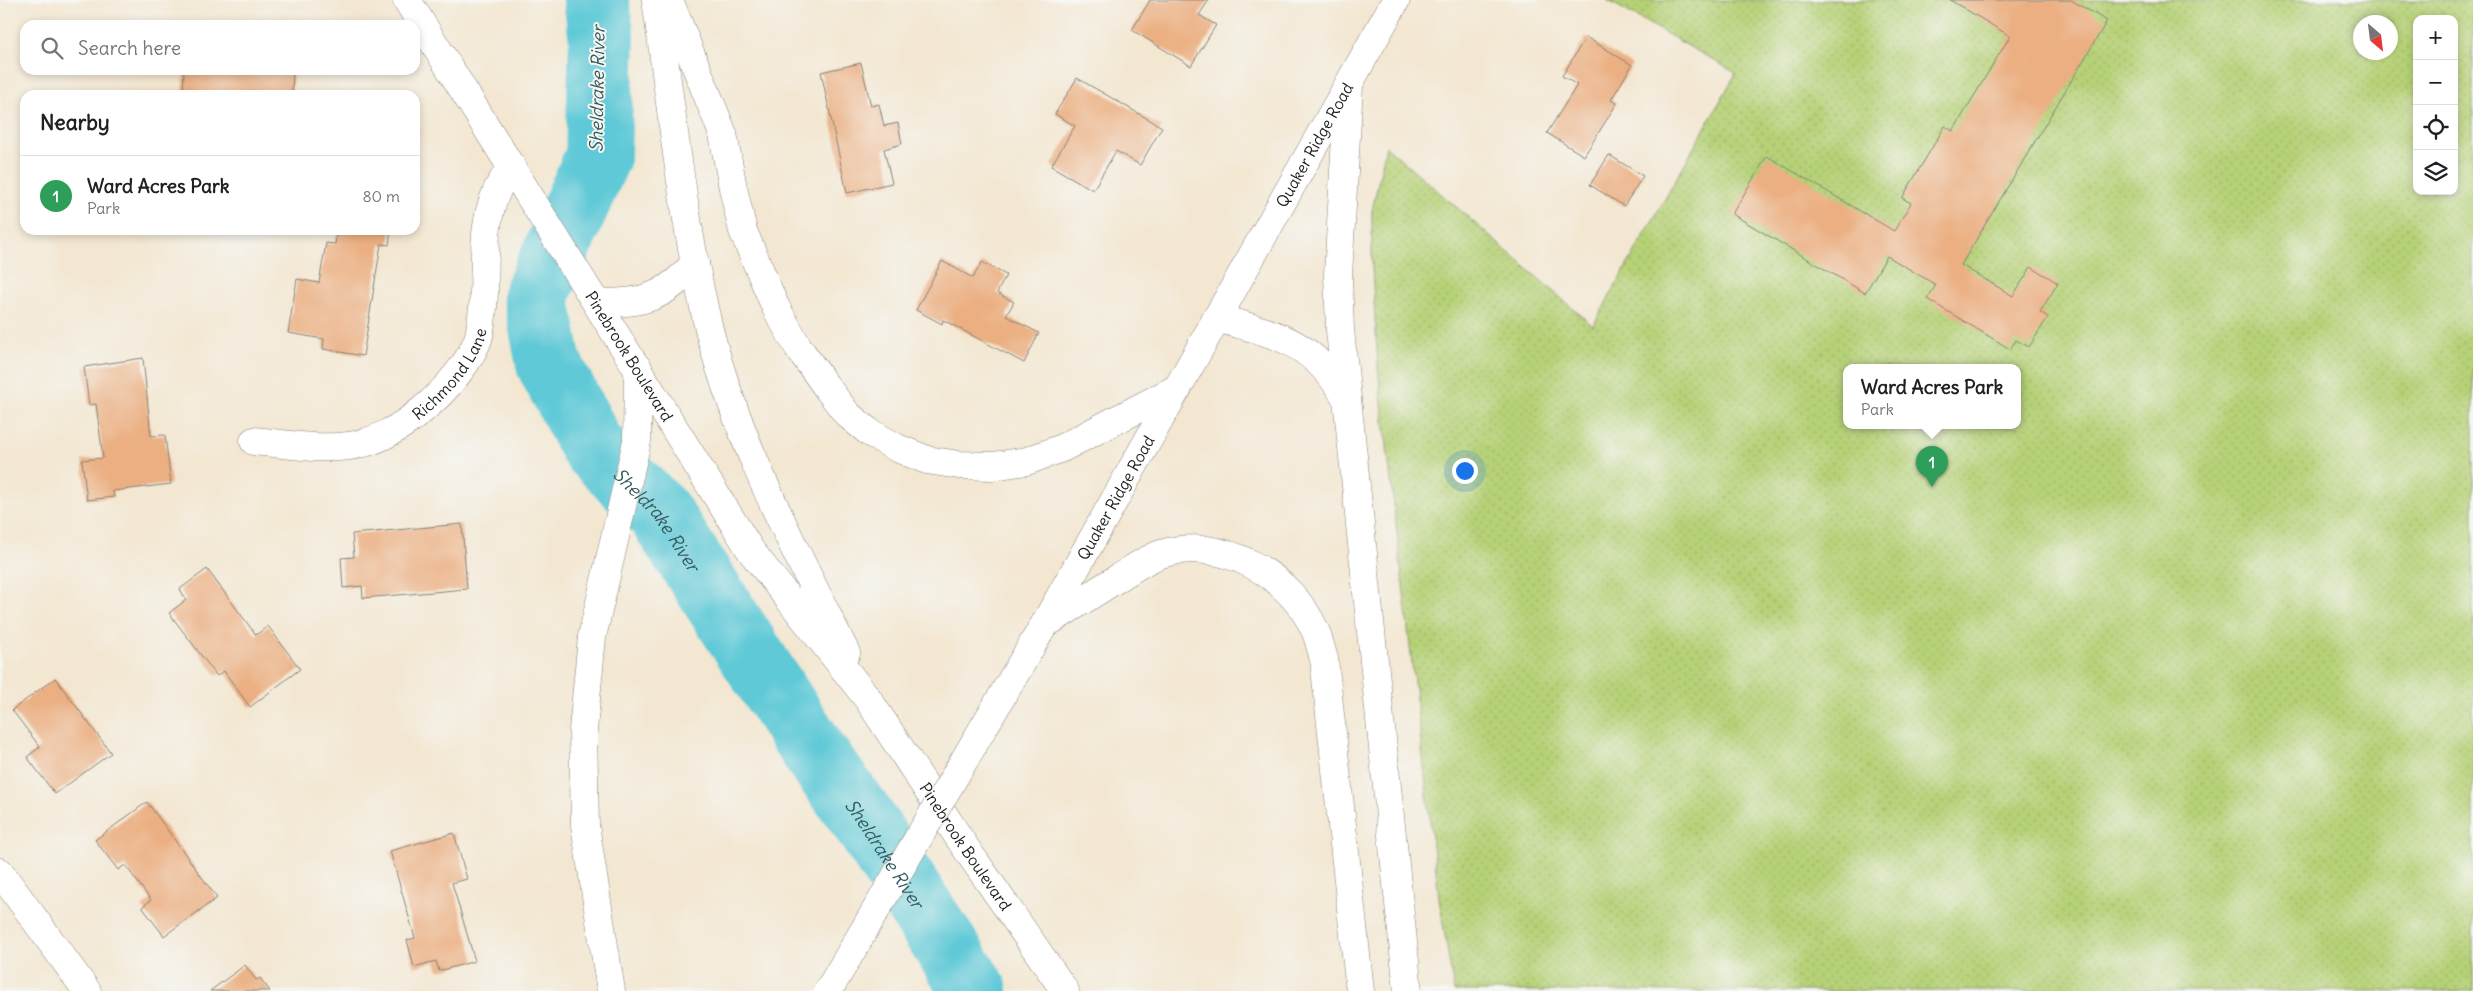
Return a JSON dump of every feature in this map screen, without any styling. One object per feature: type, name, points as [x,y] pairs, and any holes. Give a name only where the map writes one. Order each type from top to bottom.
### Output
[{"type":"street","name":"Pinebrook Boulevard","points":[[407,0],[420,20]]},
{"type":"street","name":"Pinebrook Boulevard","points":[[656,0],[695,263],[710,333],[742,430],[787,533],[868,699]]},
{"type":"street","points":[[669,0],[723,134],[732,188],[743,231],[769,293],[798,347],[825,385],[847,414],[869,432],[897,448],[927,460],[959,465],[993,466],[1027,460],[1062,448],[1178,388]]},
{"type":"street","name":"Quaker Ridge Road","points":[[828,991],[1044,625],[1396,0]]},
{"type":"street","name":"Pinebrook Boulevard","points":[[420,21],[638,367],[751,551],[868,699],[965,847],[1065,991]]},
{"type":"street","points":[[1349,85],[1338,275],[1340,330],[1408,991]]},
{"type":"street","name":"Richmond Lane","points":[[254,441],[319,448],[351,446],[383,434],[416,416],[445,390],[478,341],[483,314],[488,216],[496,191],[512,167]]},
{"type":"street","points":[[598,304],[626,304],[643,301],[664,292],[680,281],[695,263]]},
{"type":"street","points":[[1216,318],[1269,333],[1291,342],[1314,357],[1333,375],[1347,399]]},
{"type":"street","points":[[611,991],[586,825],[583,780],[586,681],[592,636],[637,441],[638,367]]},
{"type":"street","points":[[1044,625],[1160,554],[1185,550],[1210,551],[1236,557],[1261,569],[1283,586],[1303,608],[1316,631],[1324,659],[1360,991]]},
{"type":"street","points":[[0,872],[87,991]]},
{"type":"street","points":[[1036,951],[1052,991]]},
{"type":"street","points":[[1036,951],[1087,991]]},
{"type":"green space","points":[[1607,0],[2473,0],[2473,991],[1454,991],[1439,898],[1378,368],[1372,268],[1372,211],[1386,146],[1593,326],[1736,73]]},
{"type":"building","points":[[1150,0],[1209,0],[1199,15],[1216,25],[1191,66],[1132,30]]},
{"type":"building","points":[[1950,0],[2071,0],[2107,21],[1961,265],[2013,296],[2031,267],[2058,283],[2040,312],[2048,317],[2029,347],[2016,340],[2010,349],[1927,299],[1936,285],[1887,256],[1865,293],[1732,214],[1767,156],[1894,231],[1911,203],[1902,198],[1945,126],[1953,131],[2010,36]]},
{"type":"building","points":[[1586,37],[1632,65],[1611,100],[1617,103],[1584,156],[1547,133],[1577,85],[1562,76]]},
{"type":"building","points":[[861,63],[871,106],[879,104],[884,126],[898,123],[902,144],[884,149],[892,183],[847,193],[821,72]]},
{"type":"building","points":[[184,75],[293,75],[292,90],[183,90]]},
{"type":"building","points":[[1077,78],[1162,127],[1140,165],[1116,151],[1093,190],[1051,166],[1075,126],[1055,114]]},
{"type":"building","points":[[1609,155],[1643,176],[1624,206],[1590,185]]},
{"type":"building","points":[[336,235],[390,235],[389,245],[381,244],[363,356],[323,349],[324,339],[288,333],[297,279],[319,283],[326,243],[335,244]]},
{"type":"building","points":[[942,261],[973,278],[982,262],[1006,275],[997,293],[1014,302],[1006,316],[1039,333],[1024,363],[943,320],[942,324],[916,310]]},
{"type":"building","points":[[143,358],[151,436],[165,435],[171,484],[113,491],[114,497],[87,500],[82,460],[103,458],[96,404],[89,405],[84,367]]},
{"type":"building","points":[[462,524],[467,589],[363,598],[362,586],[343,588],[341,558],[354,557],[352,534]]},
{"type":"building","points":[[207,569],[256,635],[268,626],[300,669],[250,707],[224,671],[217,676],[169,613],[186,600],[180,589]]},
{"type":"building","points":[[55,678],[111,753],[55,794],[27,757],[40,747],[12,710]]},
{"type":"building","points":[[147,802],[217,898],[164,936],[142,907],[151,900],[125,865],[118,870],[95,840]]},
{"type":"building","points":[[454,833],[467,879],[452,883],[475,961],[439,971],[436,961],[414,967],[407,940],[415,938],[390,851]]},
{"type":"building","points":[[245,965],[256,980],[260,978],[270,991],[210,991]]},
{"type":"waterway","name":"Sheldrake River","points":[[596,0],[602,39],[598,156],[536,296],[549,364],[592,446],[659,513],[816,755],[860,815],[975,991]]},
{"type":"place","name":"Ward Acres Park","points":[[1932,487]]}]
